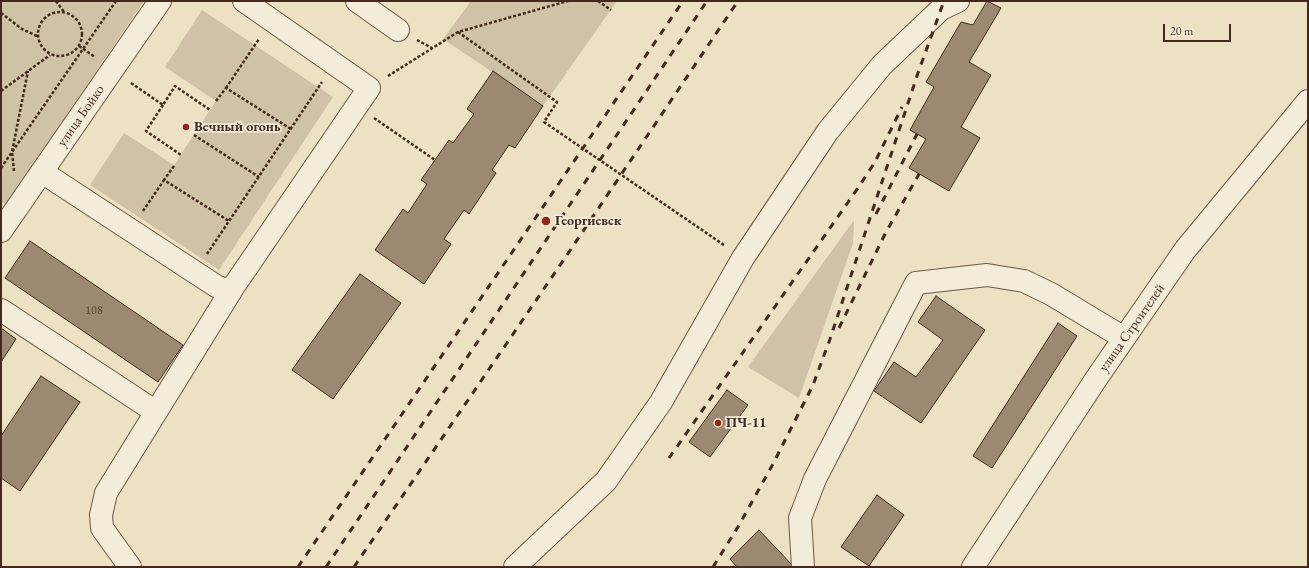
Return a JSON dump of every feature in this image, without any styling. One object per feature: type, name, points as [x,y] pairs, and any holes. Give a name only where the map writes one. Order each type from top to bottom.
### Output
[{"type":"street","name":"улица Бойко","points":[[1,231],[160,1]]},
{"type":"street","points":[[130,567],[102,528],[101,515],[106,493],[234,286],[369,88],[244,1]]},
{"type":"street","points":[[357,1],[398,30]]},
{"type":"street","points":[[515,567],[606,481],[661,402],[743,258],[828,132],[882,65],[941,9],[958,1]]},
{"type":"street","name":"улица Строителей","points":[[973,567],[1124,338],[1185,250],[1308,101]]},
{"type":"street","points":[[42,172],[196,273],[225,290],[234,286]]},
{"type":"street","points":[[803,567],[800,518],[815,479],[916,283],[987,275],[1024,281],[1051,294],[1124,338]]},
{"type":"street","points":[[1,310],[156,412]]},
{"type":"path","points":[[1,13],[22,29],[37,36],[44,50],[50,55],[70,55],[79,46],[82,32],[76,19],[64,12],[56,1]]},
{"type":"path","points":[[1,168],[116,1]]},
{"type":"path","points":[[553,1],[554,5]]},
{"type":"path","points":[[369,88],[458,32],[568,1]]},
{"type":"path","points":[[598,1],[611,10]]},
{"type":"path","points":[[37,36],[42,20],[48,15],[64,12]]},
{"type":"path","points":[[216,101],[272,20]]},
{"type":"path","points":[[458,32],[557,102],[544,122],[743,258]]},
{"type":"path","points":[[79,46],[163,105]]},
{"type":"path","points":[[1,92],[50,55]]},
{"type":"path","points":[[196,273],[334,63]]},
{"type":"path","points":[[18,207],[12,152],[28,71]]},
{"type":"path","points":[[181,155],[146,131],[175,86],[210,110]]},
{"type":"path","points":[[226,88],[291,129]]},
{"type":"path","points":[[356,106],[435,160]]},
{"type":"path","points":[[194,135],[259,177]]},
{"type":"path","points":[[130,230],[174,166]]},
{"type":"path","points":[[164,180],[229,221]]},
{"type":"shaded area","points":[[1,1],[144,1],[7,203],[1,203]]},
{"type":"shaded area","points":[[471,1],[617,1],[543,106],[443,39]]},
{"type":"shaded area","points":[[202,10],[333,97],[219,270],[90,185],[124,133],[174,165],[216,101],[165,67]]},
{"type":"shaded area","points":[[854,220],[853,243],[799,398],[748,367]]},
{"type":"building","points":[[987,1],[1001,8],[969,62],[991,75],[961,127],[980,138],[949,191],[909,168],[926,139],[910,130],[934,87],[926,82],[961,22],[973,25]]},
{"type":"building","points":[[493,71],[543,106],[515,148],[509,145],[492,170],[496,173],[469,214],[464,210],[444,239],[451,244],[424,284],[375,250],[403,209],[408,213],[427,184],[421,180],[449,140],[453,143],[474,114],[467,109]]},
{"type":"building","points":[[30,241],[183,345],[158,382],[5,278]]},
{"type":"building","points":[[360,274],[401,303],[333,399],[292,370]]},
{"type":"building","points":[[936,296],[985,330],[921,423],[874,391],[894,362],[916,377],[943,340],[918,322]]},
{"type":"building","points":[[1058,323],[1077,336],[992,468],[973,456]]},
{"type":"building","points":[[1,328],[16,339],[1,362]]},
{"type":"building","points":[[41,376],[80,402],[20,491],[1,478],[1,436]]},
{"type":"building","name":"ПЧ-11","points":[[727,390],[748,405],[710,457],[689,442]]},
{"type":"building","points":[[877,495],[904,515],[869,566],[841,547]]},
{"type":"building","points":[[759,530],[794,567],[737,567],[730,559]]},
{"type":"railway","points":[[298,567],[683,1]]},
{"type":"railway","points":[[326,567],[707,1]]},
{"type":"railway","points":[[354,567],[738,1]]},
{"type":"railway","points":[[713,567],[738,527],[773,464],[813,385],[829,342],[918,73],[944,1]]},
{"type":"railway","points":[[669,458],[858,188],[875,162],[902,107]]},
{"type":"railway","points":[[876,214],[917,134]]},
{"type":"railway","points":[[839,328],[885,234],[919,174]]},
{"type":"place","name":"Вечный огонь","points":[[186,127]]},
{"type":"place","name":"Георгиевск","points":[[546,221]]},
{"type":"place","name":"ПЧ-11","points":[[718,423]]}]
